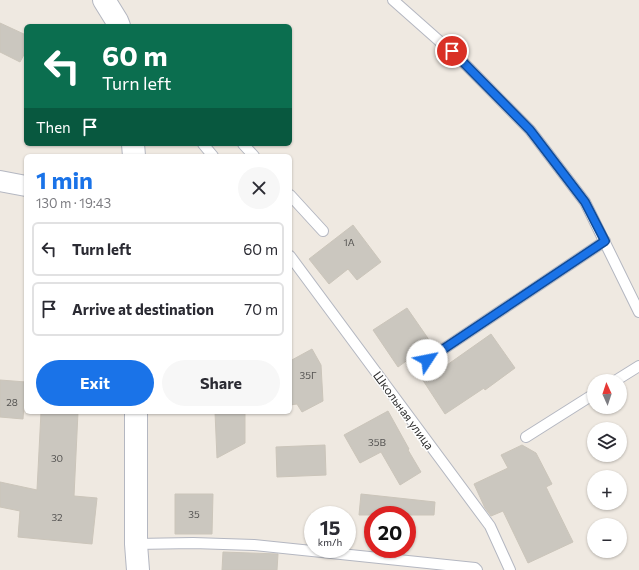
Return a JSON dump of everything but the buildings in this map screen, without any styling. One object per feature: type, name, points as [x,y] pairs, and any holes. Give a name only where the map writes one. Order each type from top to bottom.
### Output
[{"type":"street","points":[[104,0],[118,24]]},
{"type":"street","points":[[0,181],[24,186]]},
{"type":"street","points":[[136,414],[136,544],[138,570]]},
{"type":"lane","points":[[393,0],[463,62],[530,130],[585,202],[639,312]]},
{"type":"lane","points":[[205,146],[211,154]]},
{"type":"lane","points":[[245,146],[252,154]]},
{"type":"lane","points":[[292,197],[323,231]]},
{"type":"lane","points":[[427,360],[605,241]]},
{"type":"lane","name":"Школьная улица","points":[[292,259],[490,526],[510,570]]},
{"type":"lane","points":[[626,374],[639,366]]},
{"type":"lane","points":[[526,437],[587,398]]},
{"type":"lane","points":[[136,544],[193,543],[254,545],[477,570]]},
{"type":"route","points":[[427,360],[605,241],[585,202],[530,130],[452,51]]}]
